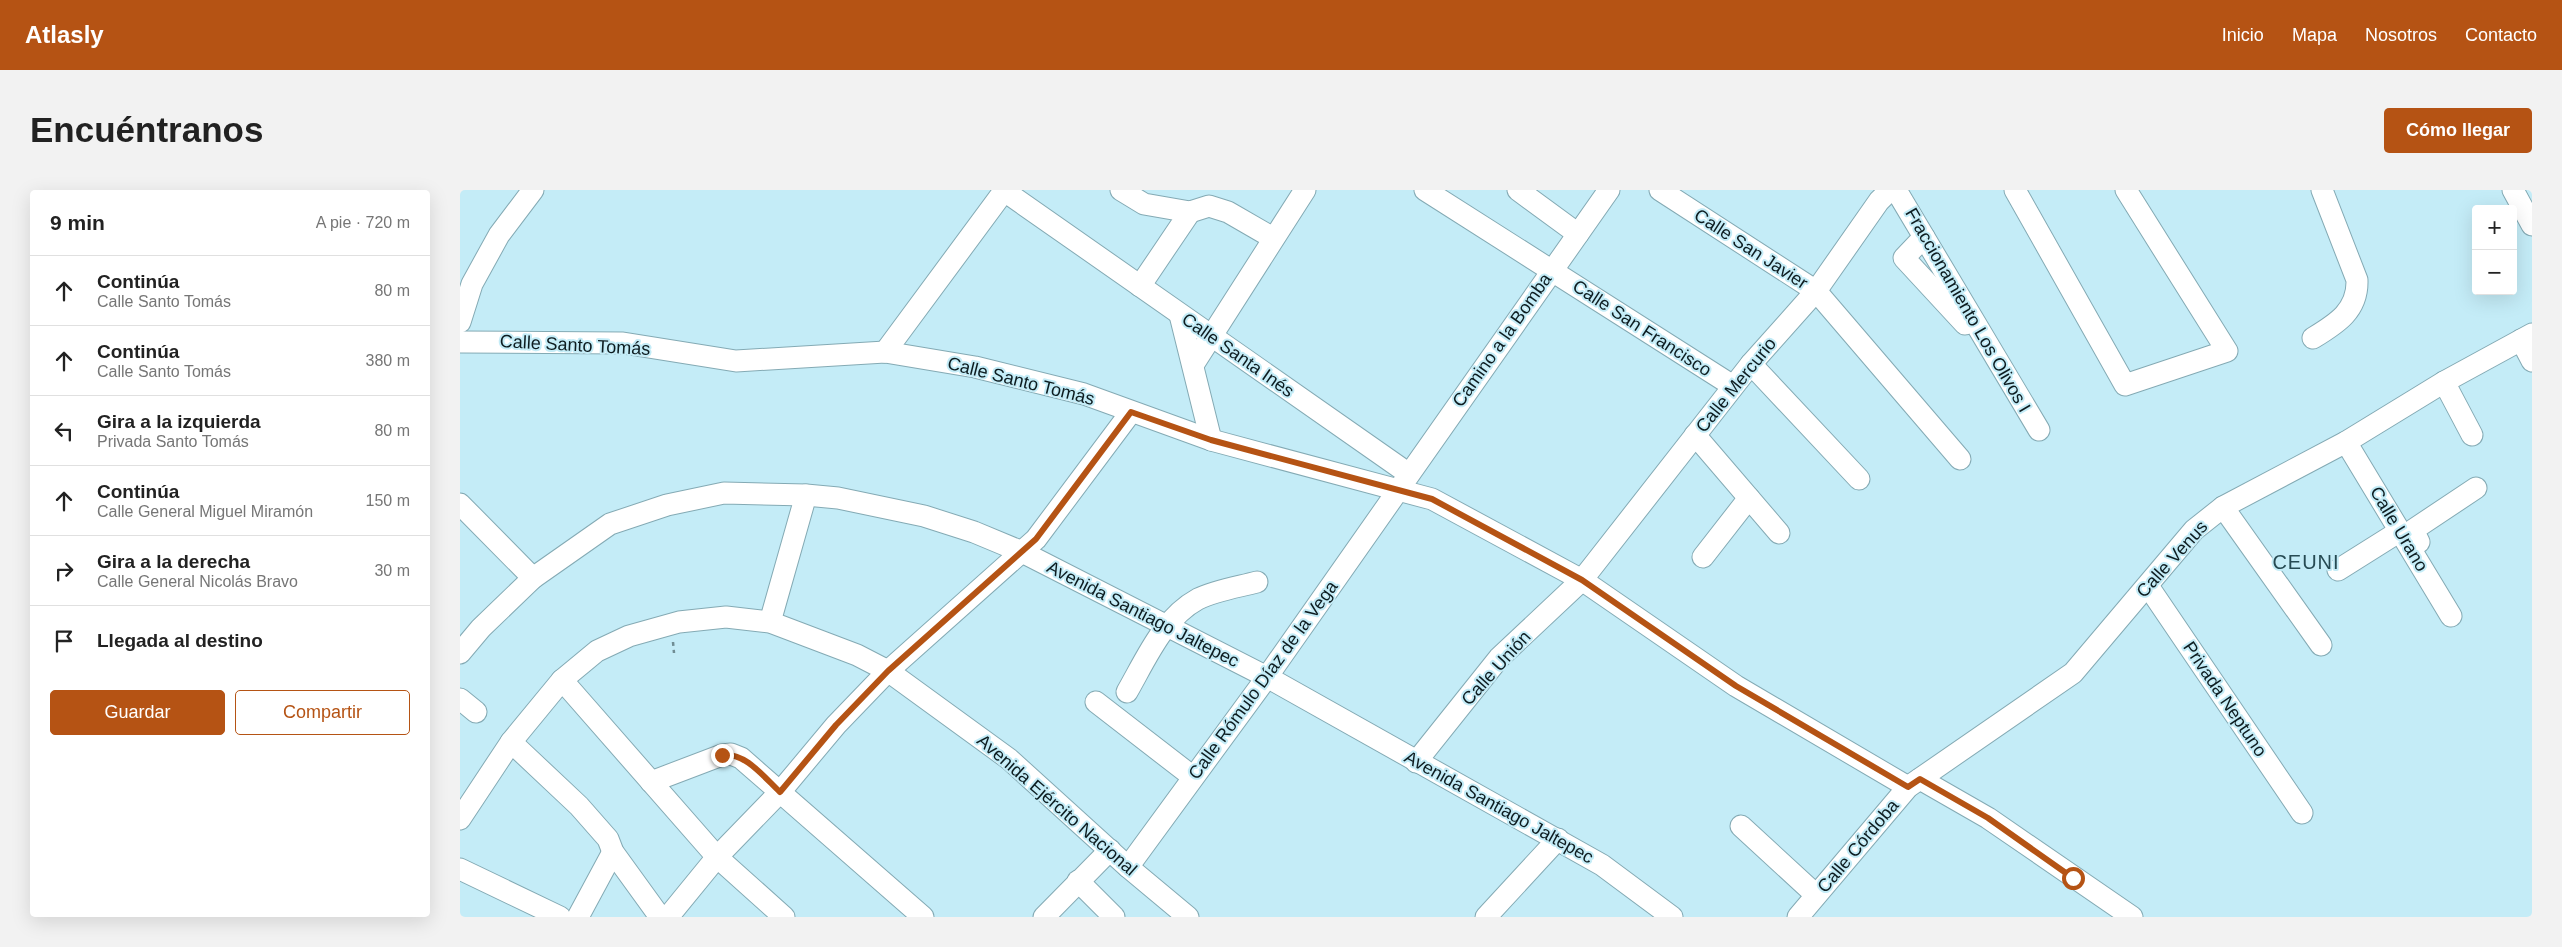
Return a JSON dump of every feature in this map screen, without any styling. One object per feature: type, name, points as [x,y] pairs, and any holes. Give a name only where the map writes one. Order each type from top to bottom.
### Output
[{"type":"street","points":[[460,322],[476,276],[499,235],[533,190]]},
{"type":"street","points":[[885,352],[1005,190]]},
{"type":"street","name":"Calle Santa Inés","points":[[1005,190],[1180,315],[1409,474]]},
{"type":"street","points":[[1121,190],[1144,204],[1190,212],[1209,206],[1228,212],[1274,238]]},
{"type":"street","points":[[1193,365],[1305,190]]},
{"type":"street","name":"Calle San Francisco","points":[[1425,190],[1733,386]]},
{"type":"street","points":[[1518,190],[1578,234]]},
{"type":"street","name":"Camino a la Bomba","points":[[1396,491],[1609,190]]},
{"type":"street","name":"Calle San Javier","points":[[1660,190],[1816,291],[1960,459]]},
{"type":"street","points":[[2015,190],[2125,385],[2227,351],[2126,190]]},
{"type":"street","points":[[2313,338],[2335,324],[2351,309],[2357,290],[2357,280],[2322,190]]},
{"type":"street","points":[[2513,190],[2532,224]]},
{"type":"street","name":"Calle Mercurio","points":[[1582,580],[1733,386],[1816,291],[1882,193]]},
{"type":"street","name":"Fraccionamiento Los Olivos I","points":[[1882,193],[1924,237],[2038,430]]},
{"type":"street","points":[[1140,286],[1190,212]]},
{"type":"street","points":[[1924,237],[1904,258],[1994,356]]},
{"type":"street","points":[[1180,315],[1211,440]]},
{"type":"street","points":[[2527,337],[2532,361]]},
{"type":"street","name":"Calle Venus","points":[[1914,783],[2073,674],[2194,530],[2223,507],[2346,442],[2444,382],[2527,337]]},
{"type":"street","name":"Calle Santo Tomás","points":[[460,342],[623,344],[736,361],[885,352],[975,367],[1084,394],[1211,440],[1396,491],[1432,499],[1582,580],[1736,686],[1914,783],[1988,818],[2132,917]]},
{"type":"street","points":[[1751,364],[1859,479]]},
{"type":"street","points":[[2444,382],[2472,436]]},
{"type":"street","points":[[668,917],[717,857],[780,792],[836,725],[888,671],[1036,539],[1131,412]]},
{"type":"street","points":[[1695,436],[1779,533]]},
{"type":"street","name":"Calle Urano","points":[[2346,442],[2451,616]]},
{"type":"street","points":[[2338,570],[2405,539],[2419,542],[2413,530],[2476,488]]},
{"type":"street","name":"Calle Rómulo Díaz de la Vega","points":[[1128,867],[1267,677],[1396,491]]},
{"type":"street","name":"Avenida Santiago Jaltepec","points":[[460,653],[481,628],[533,578],[610,524],[667,505],[724,493],[806,495],[838,498],[924,516],[974,532],[1022,552],[1267,677],[1602,865],[1672,917]]},
{"type":"street","points":[[770,622],[806,495]]},
{"type":"street","points":[[1703,558],[1749,498]]},
{"type":"street","points":[[460,504],[533,578]]},
{"type":"street","points":[[2223,507],[2321,645]]},
{"type":"street","name":"Calle Unión","points":[[1416,762],[1499,658],[1582,580]]},
{"type":"street","points":[[1127,692],[1167,626],[1176,615],[1199,599],[1257,582]]},
{"type":"street","name":"Privada Neptuno","points":[[2148,586],[2302,813]]},
{"type":"street","name":"Avenida Ejército Nacional","points":[[460,820],[511,742],[562,680],[597,651],[629,636],[679,622],[726,617],[770,622],[858,655],[888,671],[1009,759],[1128,867],[1188,917]]},
{"type":"street","points":[[562,680],[717,857],[784,917]]},
{"type":"street","points":[[1096,702],[1193,778]]},
{"type":"street","points":[[511,742],[580,806],[608,839],[613,852],[660,917]]},
{"type":"street","points":[[651,782],[722,755],[731,754],[741,758],[923,917]]},
{"type":"street","name":"Calle Córdoba","points":[[1798,917],[1914,783]]},
{"type":"street","points":[[1741,826],[1816,895]]},
{"type":"street","points":[[1486,917],[1558,839]]},
{"type":"street","points":[[1044,917],[1110,850]]},
{"type":"street","points":[[578,917],[613,852]]},
{"type":"street","points":[[460,869],[560,917]]},
{"type":"street","points":[[1078,881],[1114,917]]},
{"type":"district","name":"CEUNI","points":[[2306,562]]},
{"type":"route","points":[[722,755],[731,754],[741,758],[780,792],[836,725],[888,671],[1036,539],[1131,412],[1211,440],[1396,491],[1432,499],[1582,580],[1736,686],[1908,787],[1920,779],[1988,818],[2073,878]]}]
